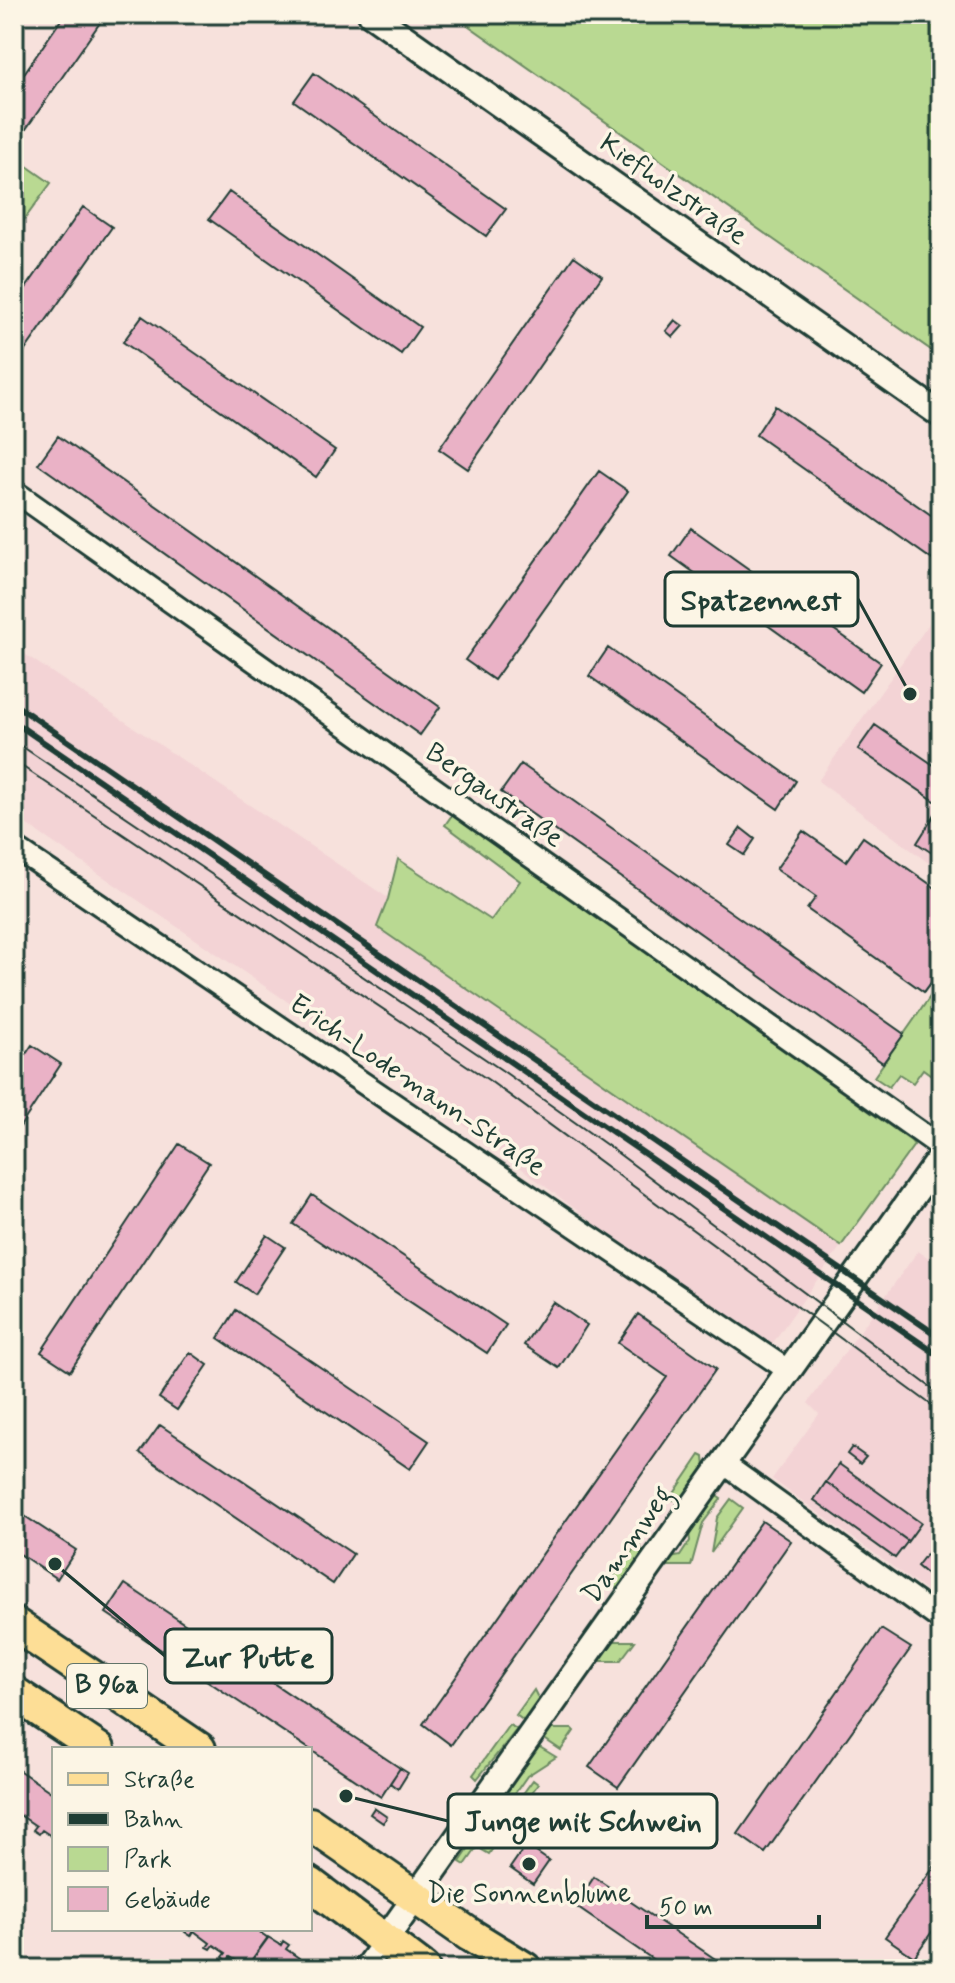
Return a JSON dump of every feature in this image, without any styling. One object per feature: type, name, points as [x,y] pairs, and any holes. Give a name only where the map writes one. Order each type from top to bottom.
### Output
[{"type":"main road","name":"B 96a","points":[[14,1624],[196,1747]]},
{"type":"main road","name":"B 96a","points":[[14,1693],[95,1747]]},
{"type":"main road","points":[[312,1825],[470,1935],[525,1969]]},
{"type":"main road","points":[[312,1885],[423,1969]]},
{"type":"street","name":"Kiefholzstraße","points":[[371,14],[941,415]]},
{"type":"street","name":"Bergaustraße","points":[[14,491],[941,1147]]},
{"type":"street","name":"Erich-Lodemann-Straße","points":[[14,847],[789,1371]]},
{"type":"street","name":"Dammweg","points":[[364,1969],[941,1156]]},
{"type":"street","points":[[723,1463],[941,1620]]},
{"type":"shaded area","points":[[941,607],[941,872],[818,781]]},
{"type":"shaded area","points":[[14,647],[862,1216],[772,1344],[603,1230],[416,1089],[14,816]]},
{"type":"shaded area","points":[[918,1251],[941,1266],[941,1602],[772,1479],[819,1414],[808,1403]]},
{"type":"green space","points":[[452,14],[941,14],[941,357]]},
{"type":"green space","points":[[14,157],[51,183],[21,224],[14,219]]},
{"type":"green space","points":[[452,815],[911,1141],[914,1145],[841,1246],[377,927],[398,859],[491,920],[520,881],[445,825]]},
{"type":"green space","points":[[934,991],[941,996],[941,1082],[923,1069],[913,1083],[899,1074],[889,1087],[874,1077]]},
{"type":"green space","points":[[700,1455],[704,1457],[705,1468],[683,1498],[673,1500],[671,1498]]},
{"type":"green space","points":[[715,1495],[721,1499],[703,1523],[691,1566],[665,1566],[670,1558],[680,1556],[690,1541],[689,1532]]},
{"type":"green space","points":[[731,1499],[743,1508],[711,1553],[717,1518]]},
{"type":"green space","points":[[638,1543],[644,1553],[619,1588],[607,1587]]},
{"type":"green space","points":[[612,1641],[635,1641],[620,1661],[597,1661]]},
{"type":"green space","points":[[534,1690],[539,1700],[524,1721],[516,1715]]},
{"type":"green space","points":[[509,1725],[517,1729],[477,1779],[473,1775]]},
{"type":"green space","points":[[549,1729],[574,1731],[561,1750],[543,1738]]},
{"type":"green space","points":[[538,1746],[556,1757],[527,1776],[465,1865],[460,1862]]},
{"type":"green space","points":[[533,1780],[538,1784],[489,1854],[482,1850]]},
{"type":"building","points":[[65,14],[106,14],[19,139],[14,135],[14,88]]},
{"type":"building","points":[[314,73],[506,209],[486,236],[294,101]]},
{"type":"building","points":[[229,192],[420,327],[401,354],[209,219]]},
{"type":"building","points":[[83,207],[112,227],[14,366],[14,305]]},
{"type":"building","points":[[574,256],[602,276],[468,469],[439,449]]},
{"type":"building","points":[[142,316],[335,450],[316,477],[123,342]]},
{"type":"building","points":[[675,320],[683,326],[673,337],[666,331]]},
{"type":"building","points":[[775,406],[941,522],[941,566],[756,435]]},
{"type":"building","points":[[58,436],[440,707],[420,735],[38,464]]},
{"type":"building","points":[[599,471],[628,491],[494,680],[465,660]]},
{"type":"building","points":[[691,528],[881,663],[861,692],[671,556]]},
{"type":"building","points":[[608,648],[796,781],[778,809],[589,676]]},
{"type":"building","points":[[875,725],[941,770],[941,805],[858,749]]},
{"type":"building","points":[[521,764],[904,1034],[883,1063],[501,792]]},
{"type":"building","points":[[937,811],[941,811],[941,859],[917,843]]},
{"type":"building","points":[[741,828],[755,839],[744,855],[729,845]]},
{"type":"building","points":[[803,831],[846,861],[863,837],[941,892],[941,980],[938,984],[933,980],[924,992],[807,909],[816,897],[776,869]]},
{"type":"building","points":[[32,1045],[61,1064],[14,1136],[14,1072]]},
{"type":"building","points":[[179,1144],[209,1163],[70,1371],[41,1352]]},
{"type":"building","points":[[312,1195],[506,1325],[487,1353],[293,1224]]},
{"type":"building","points":[[267,1235],[285,1247],[254,1294],[236,1282]]},
{"type":"building","points":[[553,1302],[587,1325],[559,1368],[524,1345]]},
{"type":"building","points":[[236,1310],[429,1441],[410,1469],[218,1338]]},
{"type":"building","points":[[638,1314],[716,1369],[451,1745],[423,1724],[667,1377],[618,1343]]},
{"type":"building","points":[[190,1352],[208,1365],[177,1410],[159,1398]]},
{"type":"building","points":[[160,1425],[353,1554],[333,1584],[140,1453]]},
{"type":"building","points":[[852,1447],[866,1457],[860,1464],[847,1454]]},
{"type":"building","points":[[839,1464],[921,1523],[908,1541],[826,1482]]},
{"type":"building","points":[[826,1482],[908,1541],[895,1558],[814,1500]]},
{"type":"building","points":[[14,1509],[76,1550],[57,1579],[14,1550]]},
{"type":"building","points":[[762,1521],[791,1541],[618,1787],[589,1767]]},
{"type":"building","points":[[938,1539],[941,1541],[941,1561],[929,1576],[917,1566]]},
{"type":"building","points":[[125,1584],[400,1768],[381,1797],[312,1751],[312,1747],[306,1747],[106,1613]]},
{"type":"building","points":[[881,1629],[911,1648],[765,1853],[738,1834]]},
{"type":"building","points":[[14,1767],[52,1793],[52,1837],[42,1830],[39,1834],[33,1830],[36,1826],[14,1811]]},
{"type":"building","points":[[400,1768],[408,1773],[398,1789],[390,1783]]},
{"type":"building","points":[[374,1808],[387,1817],[383,1823],[370,1814]]},
{"type":"building","name":"Die Sonnenblume","points":[[526,1845],[549,1861],[533,1884],[510,1868]]},
{"type":"building","points":[[941,1857],[941,1919],[914,1957],[885,1937]]},
{"type":"building","points":[[594,1877],[730,1969],[667,1969],[575,1906]]},
{"type":"building","points":[[194,1931],[258,1931],[268,1938],[247,1967],[230,1957],[228,1961],[223,1957],[226,1953],[214,1945],[211,1949],[207,1947],[210,1943]]},
{"type":"building","points":[[268,1937],[281,1945],[283,1941],[289,1945],[286,1949],[299,1958],[292,1969],[260,1969],[250,1962]]},
{"type":"tram line","points":[[14,741],[503,1071],[941,1395]]},
{"type":"tram line","points":[[14,761],[490,1081],[941,1412]]},
{"type":"railway","points":[[14,704],[941,1338]]},
{"type":"railway","points":[[14,722],[941,1357]]},
{"type":"place","name":"Spatzennest","points":[[910,694]]},
{"type":"place","name":"Zur Putte","points":[[55,1564]]},
{"type":"place","name":"Junge mit Schwein","points":[[346,1796]]},
{"type":"place","name":"Die Sonnenblume","points":[[529,1864]]}]
